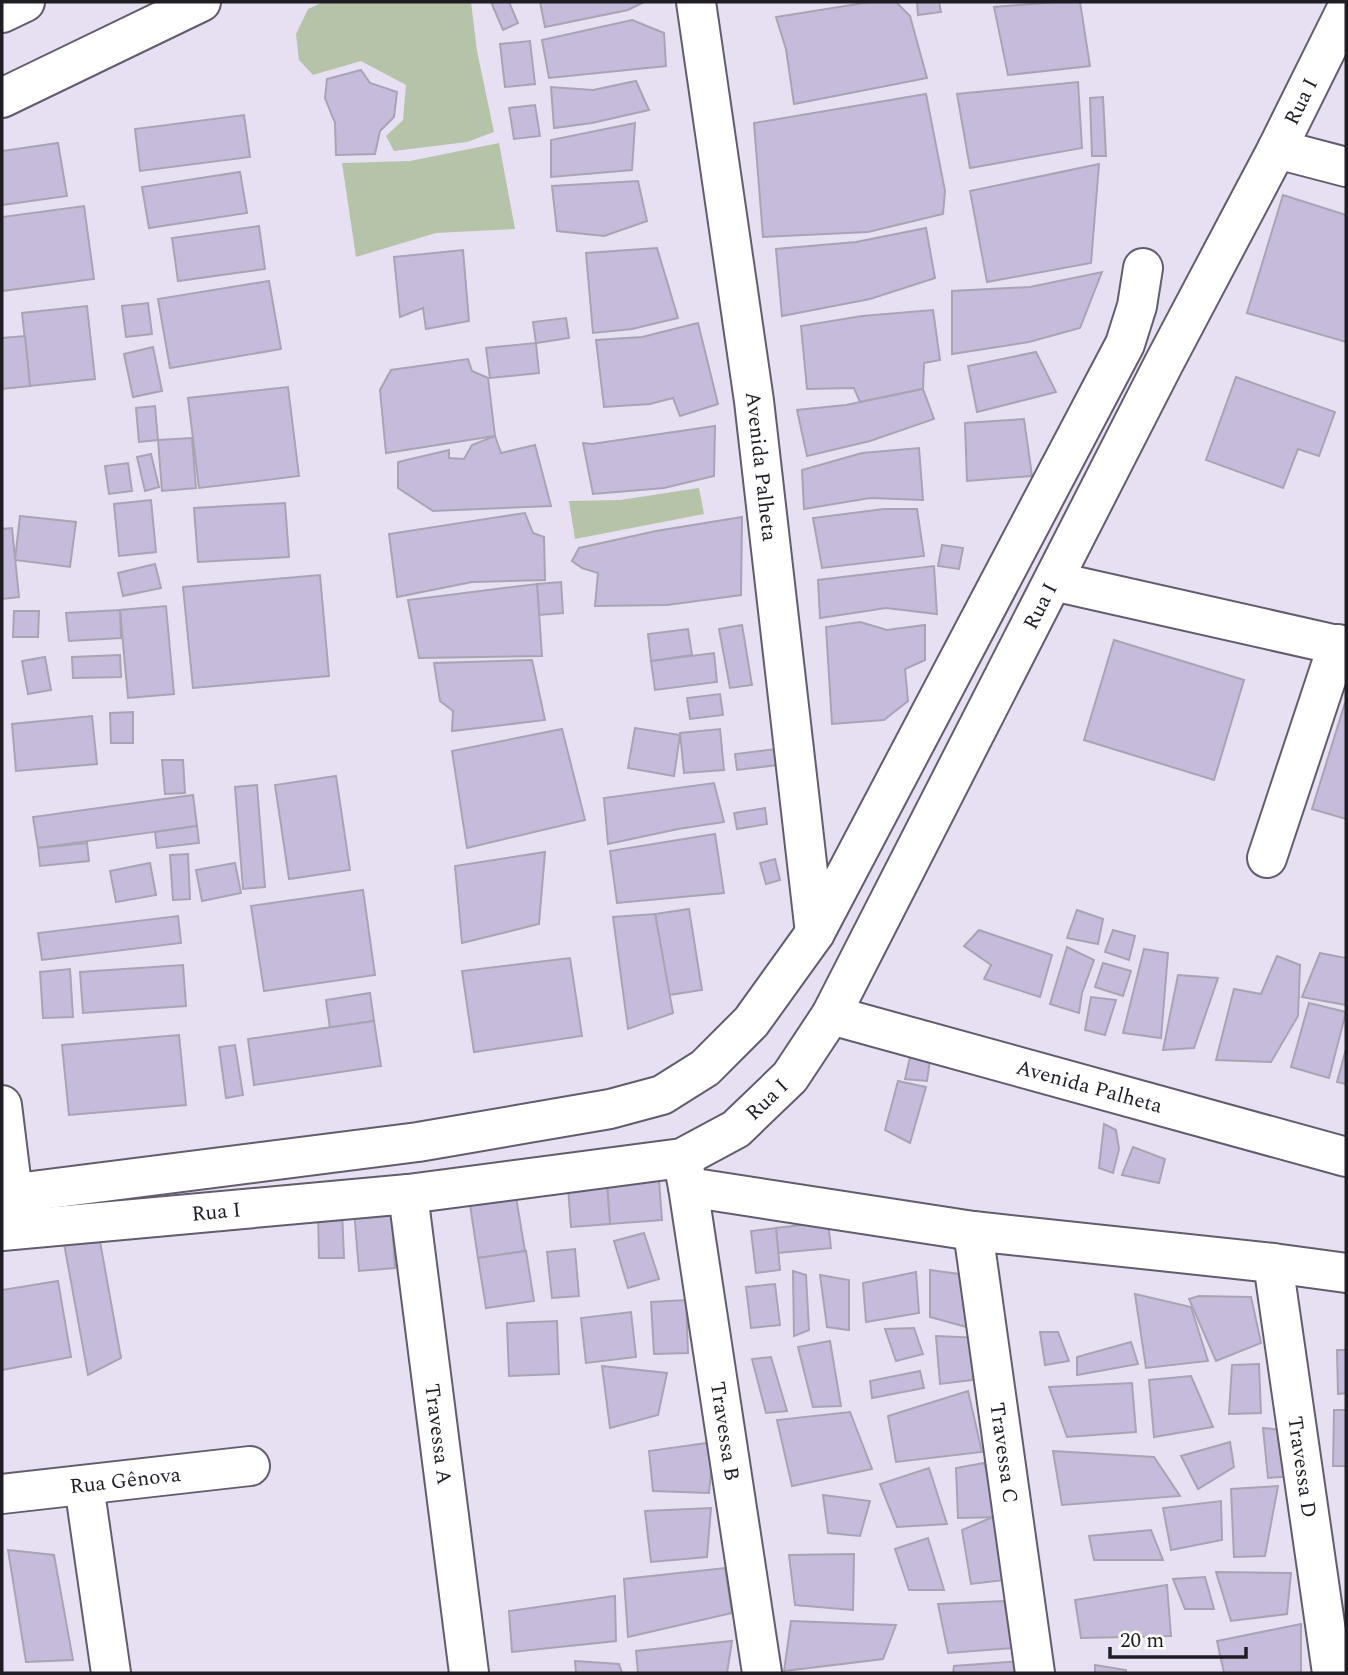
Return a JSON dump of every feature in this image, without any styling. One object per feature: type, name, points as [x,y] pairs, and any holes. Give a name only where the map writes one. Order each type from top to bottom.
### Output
[{"type":"street","points":[[2,13],[25,2]]},
{"type":"street","points":[[2,98],[201,2]]},
{"type":"street","name":"Avenida Palheta","points":[[696,2],[754,401],[815,933]]},
{"type":"street","name":"Rua I","points":[[685,1173],[790,1077],[831,1015],[1346,10]]},
{"type":"street","points":[[1277,149],[1346,167]]},
{"type":"street","points":[[2,1105],[7,1195],[418,1142],[610,1109],[662,1095],[705,1068],[751,1023],[815,933],[1125,344],[1137,306],[1143,268]]},
{"type":"street","points":[[1053,581],[1342,646],[1267,858]]},
{"type":"street","name":"Avenida Palheta","points":[[831,1015],[1346,1157]]},
{"type":"street","name":"Rua I","points":[[2,1231],[408,1194],[685,1173],[972,1231],[1346,1273]]},
{"type":"street","name":"Travessa B","points":[[685,1173],[762,1673]]},
{"type":"street","name":"Travessa A","points":[[408,1194],[469,1673]]},
{"type":"street","name":"Travessa C","points":[[972,1231],[1035,1673]]},
{"type":"street","name":"Travessa D","points":[[1273,1263],[1332,1673]]},
{"type":"street","name":"Rua Gênova","points":[[2,1494],[250,1466]]},
{"type":"street","points":[[84,1485],[110,1673]]},
{"type":"green space","points":[[323,2],[471,2],[477,51],[494,132],[467,142],[394,151],[386,136],[403,120],[406,85],[361,61],[313,75],[299,60],[296,34],[308,9]]},
{"type":"green space","points":[[499,143],[515,229],[436,233],[356,257],[342,163],[410,161]]},
{"type":"green space","points":[[699,488],[704,514],[575,539],[569,501],[620,500]]},
{"type":"building","points":[[491,2],[509,2],[518,23],[503,30]]},
{"type":"building","points":[[540,2],[644,2],[628,10],[545,27]]},
{"type":"building","points":[[870,2],[896,2],[910,16],[927,78],[794,104],[786,49],[776,17]]},
{"type":"building","points":[[917,2],[939,2],[941,12],[918,15]]},
{"type":"building","points":[[1080,2],[1090,66],[1008,75],[994,7]]},
{"type":"building","points":[[632,20],[664,33],[666,66],[549,78],[542,40]]},
{"type":"building","points":[[530,41],[535,84],[505,87],[500,44]]},
{"type":"building","points":[[361,70],[370,83],[397,92],[394,117],[380,131],[375,154],[336,155],[335,123],[325,98],[327,79]]},
{"type":"building","points":[[636,81],[649,110],[592,123],[554,128],[551,87],[593,90]]},
{"type":"building","points":[[1078,82],[1082,148],[970,168],[957,94]]},
{"type":"building","points":[[926,94],[945,191],[943,214],[868,232],[763,237],[754,123]]},
{"type":"building","points":[[1103,97],[1106,156],[1092,156],[1090,98]]},
{"type":"building","points":[[535,105],[540,136],[514,139],[509,108]]},
{"type":"building","points":[[244,115],[250,157],[140,171],[135,129]]},
{"type":"building","points":[[635,123],[632,170],[551,177],[551,140]]},
{"type":"building","points":[[58,143],[67,196],[2,205],[2,151]]},
{"type":"building","points":[[1099,164],[1091,263],[987,282],[970,191]]},
{"type":"building","points":[[240,172],[247,213],[149,228],[142,187]]},
{"type":"building","points":[[638,181],[647,221],[604,236],[557,231],[552,186]]},
{"type":"building","points":[[1283,195],[1346,215],[1346,342],[1247,313]]},
{"type":"building","points":[[84,206],[94,279],[2,291],[2,217]]},
{"type":"building","points":[[259,226],[265,269],[178,281],[172,238]]},
{"type":"building","points":[[926,228],[935,278],[870,299],[782,316],[776,249],[856,242]]},
{"type":"building","points":[[657,248],[678,318],[632,329],[593,333],[586,253]]},
{"type":"building","points":[[463,250],[469,321],[426,329],[423,308],[400,317],[394,257]]},
{"type":"building","points":[[1102,272],[1080,328],[1029,342],[952,354],[952,291],[1030,287]]},
{"type":"building","points":[[269,281],[281,349],[170,368],[158,299]]},
{"type":"building","points":[[148,303],[152,334],[126,337],[122,306]]},
{"type":"building","points":[[87,306],[95,379],[30,386],[22,313]]},
{"type":"building","points":[[933,310],[940,360],[924,363],[923,389],[860,402],[854,388],[807,389],[801,326],[862,316]]},
{"type":"building","points":[[566,318],[569,338],[536,343],[533,322]]},
{"type":"building","points":[[698,323],[718,404],[680,416],[673,398],[650,404],[604,407],[596,340],[642,337]]},
{"type":"building","points":[[25,336],[30,386],[2,389],[2,338]]},
{"type":"building","points":[[536,343],[539,373],[490,378],[486,348]]},
{"type":"building","points":[[153,347],[162,391],[133,397],[124,354]]},
{"type":"building","points":[[1036,352],[1056,392],[977,412],[968,366]]},
{"type":"building","points":[[468,359],[472,371],[488,378],[495,436],[386,453],[380,390],[391,370]]},
{"type":"building","points":[[1236,377],[1335,412],[1319,456],[1298,449],[1283,488],[1206,460]]},
{"type":"building","points":[[288,387],[299,476],[199,488],[188,398]]},
{"type":"building","points":[[923,389],[934,419],[870,441],[807,456],[797,410],[846,405]]},
{"type":"building","points":[[155,406],[158,440],[139,442],[136,408]]},
{"type":"building","points":[[1024,419],[1032,476],[967,481],[965,423]]},
{"type":"building","points":[[715,426],[714,476],[664,488],[593,494],[583,443],[592,444]]},
{"type":"building","points":[[495,436],[501,453],[535,445],[551,506],[433,511],[398,488],[398,462],[449,450],[449,458],[464,459],[472,445]]},
{"type":"building","points":[[192,438],[196,488],[162,491],[158,440]]},
{"type":"building","points":[[919,448],[923,500],[870,498],[804,509],[802,470],[862,453]]},
{"type":"building","points":[[151,454],[159,487],[145,491],[137,457]]},
{"type":"building","points":[[128,463],[132,491],[109,494],[105,466]]},
{"type":"building","points":[[151,500],[156,552],[119,556],[114,504]]},
{"type":"building","points":[[285,503],[289,557],[198,562],[194,508]]},
{"type":"building","points":[[884,509],[917,509],[924,556],[822,568],[813,518]]},
{"type":"building","points":[[525,513],[533,533],[544,537],[545,580],[472,582],[397,597],[389,534]]},
{"type":"building","points":[[20,516],[76,522],[70,567],[15,560]]},
{"type":"building","points":[[742,517],[741,595],[667,605],[595,606],[598,573],[582,568],[572,561],[579,548],[656,531]]},
{"type":"building","points":[[12,528],[19,597],[2,599],[2,529]]},
{"type":"building","points":[[942,545],[963,548],[959,569],[938,566]]},
{"type":"building","points":[[155,564],[161,588],[123,596],[118,573]]},
{"type":"building","points":[[934,566],[937,614],[886,608],[820,618],[818,580]]},
{"type":"building","points":[[320,575],[329,676],[193,688],[183,587]]},
{"type":"building","points":[[561,582],[563,613],[539,615],[537,584]]},
{"type":"building","points":[[537,584],[542,656],[419,658],[408,600]]},
{"type":"building","points":[[166,606],[174,694],[128,698],[120,610]]},
{"type":"building","points":[[120,610],[121,638],[69,641],[66,613]]},
{"type":"building","points":[[14,611],[39,611],[38,637],[13,637]]},
{"type":"building","points":[[860,622],[887,630],[925,625],[925,660],[905,669],[908,701],[884,720],[832,724],[826,627]]},
{"type":"building","points":[[742,625],[752,685],[730,688],[719,629]]},
{"type":"building","points":[[688,629],[692,655],[651,661],[648,634]]},
{"type":"building","points":[[1114,640],[1244,680],[1214,780],[1084,740]]},
{"type":"building","points":[[714,653],[717,682],[655,690],[651,661]]},
{"type":"building","points":[[120,655],[121,677],[73,678],[72,657]]},
{"type":"building","points":[[45,657],[51,690],[28,694],[22,661]]},
{"type":"building","points":[[532,660],[545,720],[452,731],[453,711],[440,701],[434,663]]},
{"type":"building","points":[[720,694],[723,715],[690,719],[687,698]]},
{"type":"building","points":[[1346,703],[1346,819],[1312,809]]},
{"type":"building","points":[[133,712],[133,743],[111,743],[110,713]]},
{"type":"building","points":[[92,716],[97,764],[16,771],[12,724]]},
{"type":"building","points":[[635,728],[680,735],[674,776],[628,768]]},
{"type":"building","points":[[562,729],[585,820],[467,848],[452,751]]},
{"type":"building","points":[[720,729],[724,770],[684,773],[680,733]]},
{"type":"building","points":[[776,749],[777,765],[737,770],[735,754]]},
{"type":"building","points":[[162,760],[183,760],[185,793],[165,794]]},
{"type":"building","points":[[336,776],[350,870],[289,879],[275,785]]},
{"type":"building","points":[[714,783],[724,822],[608,844],[604,798]]},
{"type":"building","points":[[257,785],[265,887],[243,889],[235,787]]},
{"type":"building","points":[[193,795],[197,826],[38,848],[33,817]]},
{"type":"building","points":[[765,808],[767,824],[737,829],[734,813]]},
{"type":"building","points":[[197,826],[199,843],[157,848],[155,832]]},
{"type":"building","points":[[715,834],[724,893],[617,903],[610,851]]},
{"type":"building","points":[[87,843],[89,861],[40,866],[38,848]]},
{"type":"building","points":[[545,852],[539,924],[462,943],[455,866]]},
{"type":"building","points":[[188,854],[190,899],[173,900],[170,855]]},
{"type":"building","points":[[775,859],[780,880],[766,884],[760,863]]},
{"type":"building","points":[[150,863],[156,895],[116,902],[110,871]]},
{"type":"building","points":[[235,863],[241,893],[202,901],[196,870]]},
{"type":"building","points":[[363,890],[375,975],[264,991],[251,906]]},
{"type":"building","points":[[689,909],[702,990],[669,995],[655,914]]},
{"type":"building","points":[[1077,910],[1103,919],[1098,944],[1067,938]]},
{"type":"building","points":[[655,914],[673,1013],[628,1029],[613,917]]},
{"type":"building","points":[[178,916],[181,943],[42,960],[38,933]]},
{"type":"building","points":[[979,930],[1052,955],[1040,997],[984,979],[991,965],[964,946]]},
{"type":"building","points":[[1113,930],[1135,936],[1129,960],[1105,952]]},
{"type":"building","points":[[1067,947],[1094,960],[1082,993],[1079,1013],[1050,1004]]},
{"type":"building","points":[[1144,949],[1168,953],[1161,1038],[1123,1033]]},
{"type":"building","points":[[1320,953],[1346,958],[1346,1005],[1302,997]]},
{"type":"building","points":[[1277,956],[1300,965],[1298,1016],[1271,1062],[1216,1060],[1234,989],[1261,994]]},
{"type":"building","points":[[570,958],[582,1036],[474,1052],[462,971]]},
{"type":"building","points":[[1103,963],[1131,971],[1123,996],[1095,987]]},
{"type":"building","points":[[183,965],[186,1006],[83,1013],[80,972]]},
{"type":"building","points":[[70,969],[73,1017],[43,1018],[40,972]]},
{"type":"building","points":[[1178,975],[1218,978],[1194,1048],[1163,1050]]},
{"type":"building","points":[[370,993],[374,1021],[330,1028],[326,1000]]},
{"type":"building","points":[[1091,997],[1116,1000],[1105,1035],[1085,1030]]},
{"type":"building","points":[[1309,1003],[1346,1012],[1329,1078],[1291,1067]]},
{"type":"building","points":[[374,1021],[381,1066],[254,1085],[248,1039]]},
{"type":"building","points":[[179,1035],[186,1105],[69,1115],[62,1045]]},
{"type":"building","points":[[913,1044],[932,1046],[927,1081],[905,1079]]},
{"type":"building","points":[[235,1045],[243,1095],[226,1098],[219,1047]]},
{"type":"building","points":[[1346,1049],[1346,1084],[1337,1082]]},
{"type":"building","points":[[898,1081],[926,1087],[910,1143],[885,1130]]},
{"type":"building","points":[[1104,1124],[1116,1130],[1119,1149],[1113,1173],[1099,1168]]},
{"type":"building","points":[[1133,1147],[1165,1159],[1159,1183],[1122,1175]]},
{"type":"building","points":[[659,1180],[662,1220],[610,1224],[607,1184]]},
{"type":"building","points":[[607,1184],[610,1224],[571,1227],[568,1187]]},
{"type":"building","points":[[515,1191],[525,1251],[478,1258],[469,1198]]},
{"type":"building","points":[[391,1208],[395,1268],[359,1271],[354,1210]]},
{"type":"building","points":[[342,1211],[344,1258],[319,1258],[318,1212]]},
{"type":"building","points":[[828,1222],[831,1248],[778,1253],[776,1228]]},
{"type":"building","points":[[776,1228],[780,1270],[756,1273],[751,1231]]},
{"type":"building","points":[[644,1233],[659,1279],[628,1288],[614,1241]]},
{"type":"building","points":[[99,1236],[121,1358],[88,1375],[63,1238]]},
{"type":"building","points":[[575,1249],[579,1296],[552,1298],[547,1252]]},
{"type":"building","points":[[526,1251],[534,1301],[486,1308],[478,1258]]},
{"type":"building","points":[[930,1270],[959,1274],[970,1328],[930,1317]]},
{"type":"building","points":[[793,1271],[806,1275],[809,1330],[794,1336]]},
{"type":"building","points":[[916,1272],[919,1313],[866,1322],[863,1283]]},
{"type":"building","points":[[820,1275],[849,1280],[849,1330],[827,1327]]},
{"type":"building","points":[[58,1281],[71,1357],[2,1370],[2,1290]]},
{"type":"building","points":[[775,1284],[780,1325],[751,1328],[746,1287]]},
{"type":"building","points":[[1135,1294],[1191,1307],[1208,1361],[1146,1368]]},
{"type":"building","points":[[1199,1296],[1251,1297],[1261,1343],[1216,1361],[1189,1299]]},
{"type":"building","points":[[686,1300],[688,1353],[654,1354],[651,1302]]},
{"type":"building","points":[[631,1312],[636,1357],[586,1363],[581,1318]]},
{"type":"building","points":[[557,1321],[559,1374],[509,1376],[507,1323]]},
{"type":"building","points":[[914,1328],[923,1354],[896,1361],[885,1329]]},
{"type":"building","points":[[1040,1332],[1058,1332],[1069,1361],[1045,1365]]},
{"type":"building","points":[[936,1336],[981,1338],[972,1380],[940,1384]]},
{"type":"building","points":[[830,1341],[841,1406],[813,1407],[798,1347]]},
{"type":"building","points":[[1131,1342],[1138,1364],[1077,1375],[1077,1357]]},
{"type":"building","points":[[1337,1350],[1346,1350],[1346,1393],[1338,1394]]},
{"type":"building","points":[[771,1357],[787,1411],[766,1413],[752,1359]]},
{"type":"building","points":[[1259,1364],[1261,1413],[1229,1414],[1232,1365]]},
{"type":"building","points":[[602,1366],[667,1373],[658,1415],[610,1428]]},
{"type":"building","points":[[920,1371],[924,1388],[872,1398],[870,1381]]},
{"type":"building","points":[[1191,1376],[1213,1427],[1154,1437],[1149,1380]]},
{"type":"building","points":[[1132,1383],[1136,1432],[1067,1437],[1049,1387]]},
{"type":"building","points":[[968,1391],[982,1452],[896,1462],[888,1416]]},
{"type":"building","points":[[1334,1410],[1346,1410],[1346,1466],[1333,1466]]},
{"type":"building","points":[[850,1412],[872,1469],[792,1486],[777,1420]]},
{"type":"building","points":[[1263,1428],[1284,1430],[1294,1476],[1268,1478]]},
{"type":"building","points":[[714,1442],[709,1493],[653,1491],[649,1451]]},
{"type":"building","points":[[1230,1442],[1234,1467],[1198,1489],[1181,1456]]},
{"type":"building","points":[[1053,1451],[1154,1457],[1180,1496],[1062,1505]]},
{"type":"building","points":[[984,1463],[1001,1517],[958,1518],[956,1468]]},
{"type":"building","points":[[929,1468],[947,1524],[897,1527],[880,1484]]},
{"type":"building","points":[[1278,1486],[1265,1556],[1234,1557],[1231,1489]]},
{"type":"building","points":[[823,1495],[870,1501],[860,1536],[828,1533]]},
{"type":"building","points":[[1221,1501],[1222,1540],[1171,1550],[1163,1508]]},
{"type":"building","points":[[711,1508],[707,1557],[651,1562],[645,1511]]},
{"type":"building","points":[[993,1517],[1005,1580],[971,1584],[962,1530]]},
{"type":"building","points":[[1151,1530],[1163,1560],[1094,1560],[1089,1536]]},
{"type":"building","points":[[928,1538],[944,1590],[909,1590],[895,1549]]},
{"type":"building","points":[[8,1550],[54,1555],[73,1660],[26,1662]]},
{"type":"building","points":[[854,1554],[853,1610],[795,1605],[789,1555]]},
{"type":"building","points":[[725,1568],[732,1613],[628,1637],[624,1579]]},
{"type":"building","points":[[1216,1572],[1291,1573],[1287,1614],[1231,1621]]},
{"type":"building","points":[[1205,1577],[1214,1609],[1185,1609],[1173,1579]]},
{"type":"building","points":[[1167,1585],[1171,1636],[1081,1638],[1075,1600]]},
{"type":"building","points":[[615,1596],[616,1641],[512,1652],[509,1611]]},
{"type":"building","points":[[1004,1601],[1013,1648],[948,1653],[938,1604]]},
{"type":"building","points":[[791,1621],[896,1625],[883,1659],[784,1671]]},
{"type":"building","points":[[1301,1624],[1301,1673],[1224,1673],[1217,1641]]},
{"type":"building","points":[[732,1641],[727,1673],[638,1673],[636,1651]]},
{"type":"building","points":[[575,1661],[619,1664],[622,1673],[576,1673]]},
{"type":"building","points":[[1021,1661],[1023,1673],[953,1673],[954,1666]]},
{"type":"building","points":[[1095,1665],[1126,1670],[1126,1673],[1095,1673]]}]
